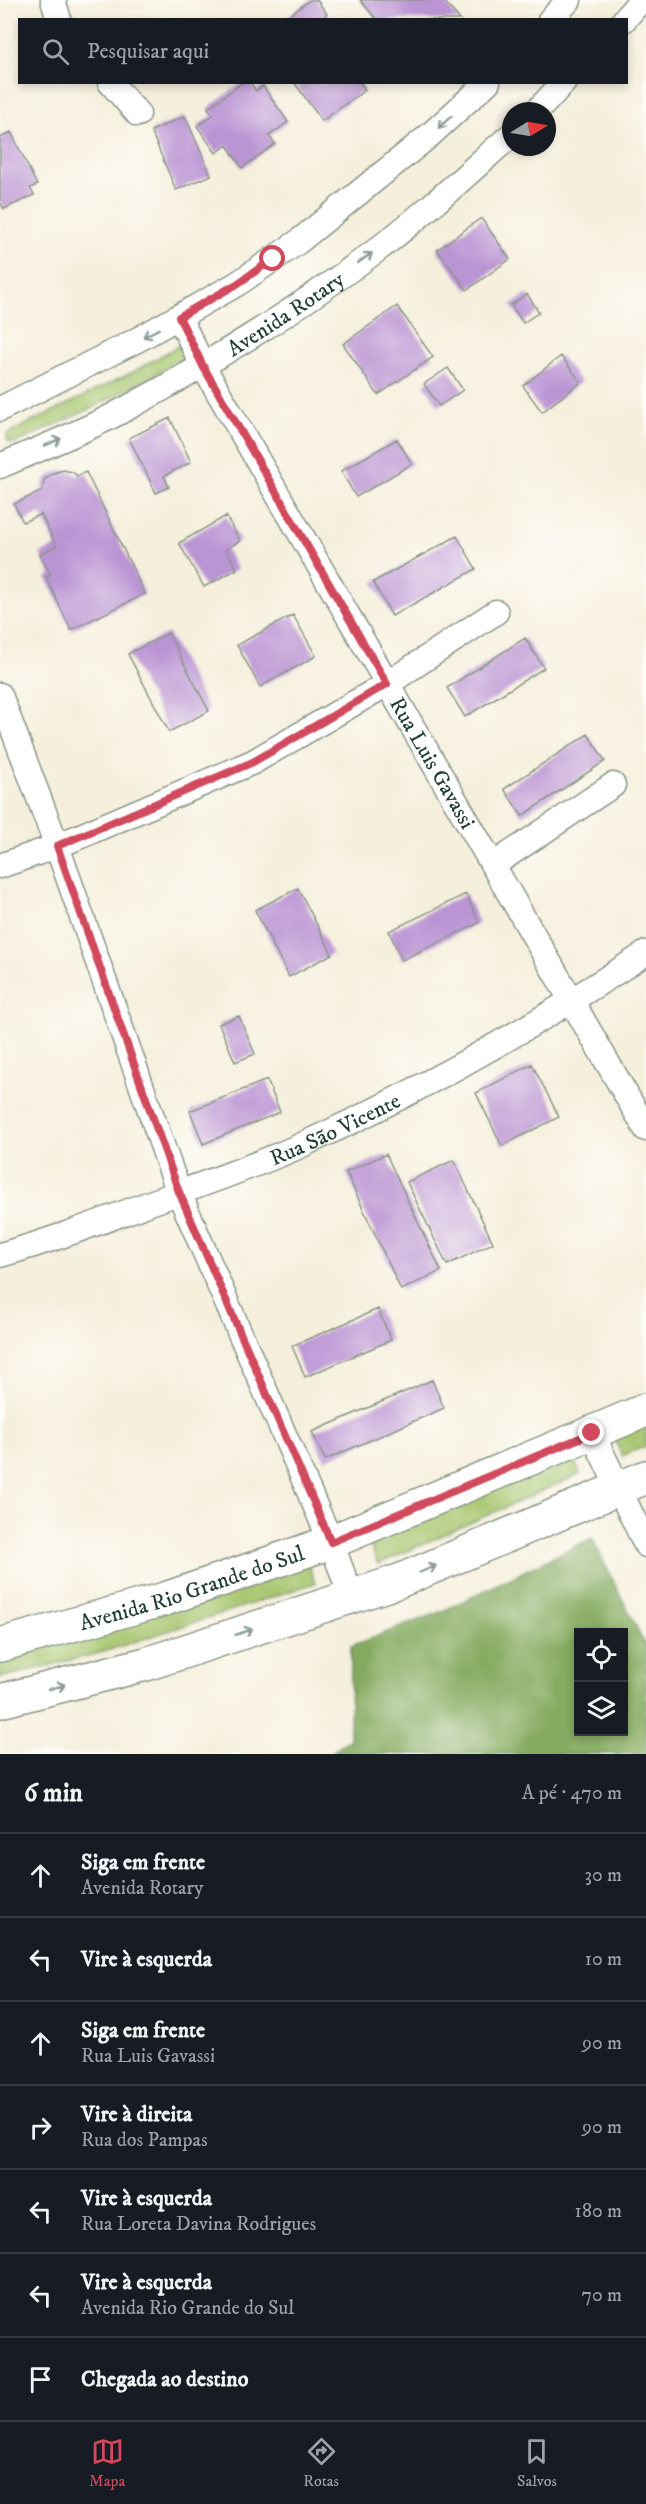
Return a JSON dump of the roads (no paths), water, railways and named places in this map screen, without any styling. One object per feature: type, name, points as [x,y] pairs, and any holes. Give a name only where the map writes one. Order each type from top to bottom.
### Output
[{"type":"street","points":[[53,0],[58,18]]},
{"type":"street","points":[[552,18],[569,0]]},
{"type":"street","points":[[626,18],[641,0]]},
{"type":"street","points":[[112,84],[138,114]]},
{"type":"street","points":[[0,409],[179,317],[237,284],[298,242],[429,135],[486,84]]},
{"type":"street","points":[[545,102],[562,84]]},
{"type":"street","name":"Avenida Rotary","points":[[2,462],[114,415],[203,366],[302,304],[375,251],[502,143]]},
{"type":"street","name":"Rua Luis Gavassi","points":[[179,317],[203,366],[646,1128]]},
{"type":"street","points":[[0,866],[57,846],[253,762],[387,684],[496,612]]},
{"type":"street","points":[[0,695],[57,846],[179,1192],[331,1542],[351,1596]]},
{"type":"street","points":[[493,865],[613,785]]},
{"type":"street","name":"Rua São Vicente","points":[[0,1255],[179,1192],[311,1140],[390,1101],[573,1001],[646,953]]},
{"type":"street","name":"Avenida Rio Grande do Sul","points":[[0,1646],[165,1599],[331,1542],[646,1410]]},
{"type":"street","points":[[592,1433],[632,1483],[646,1545]]},
{"type":"street","points":[[0,1701],[146,1664],[399,1581],[632,1483]]}]
